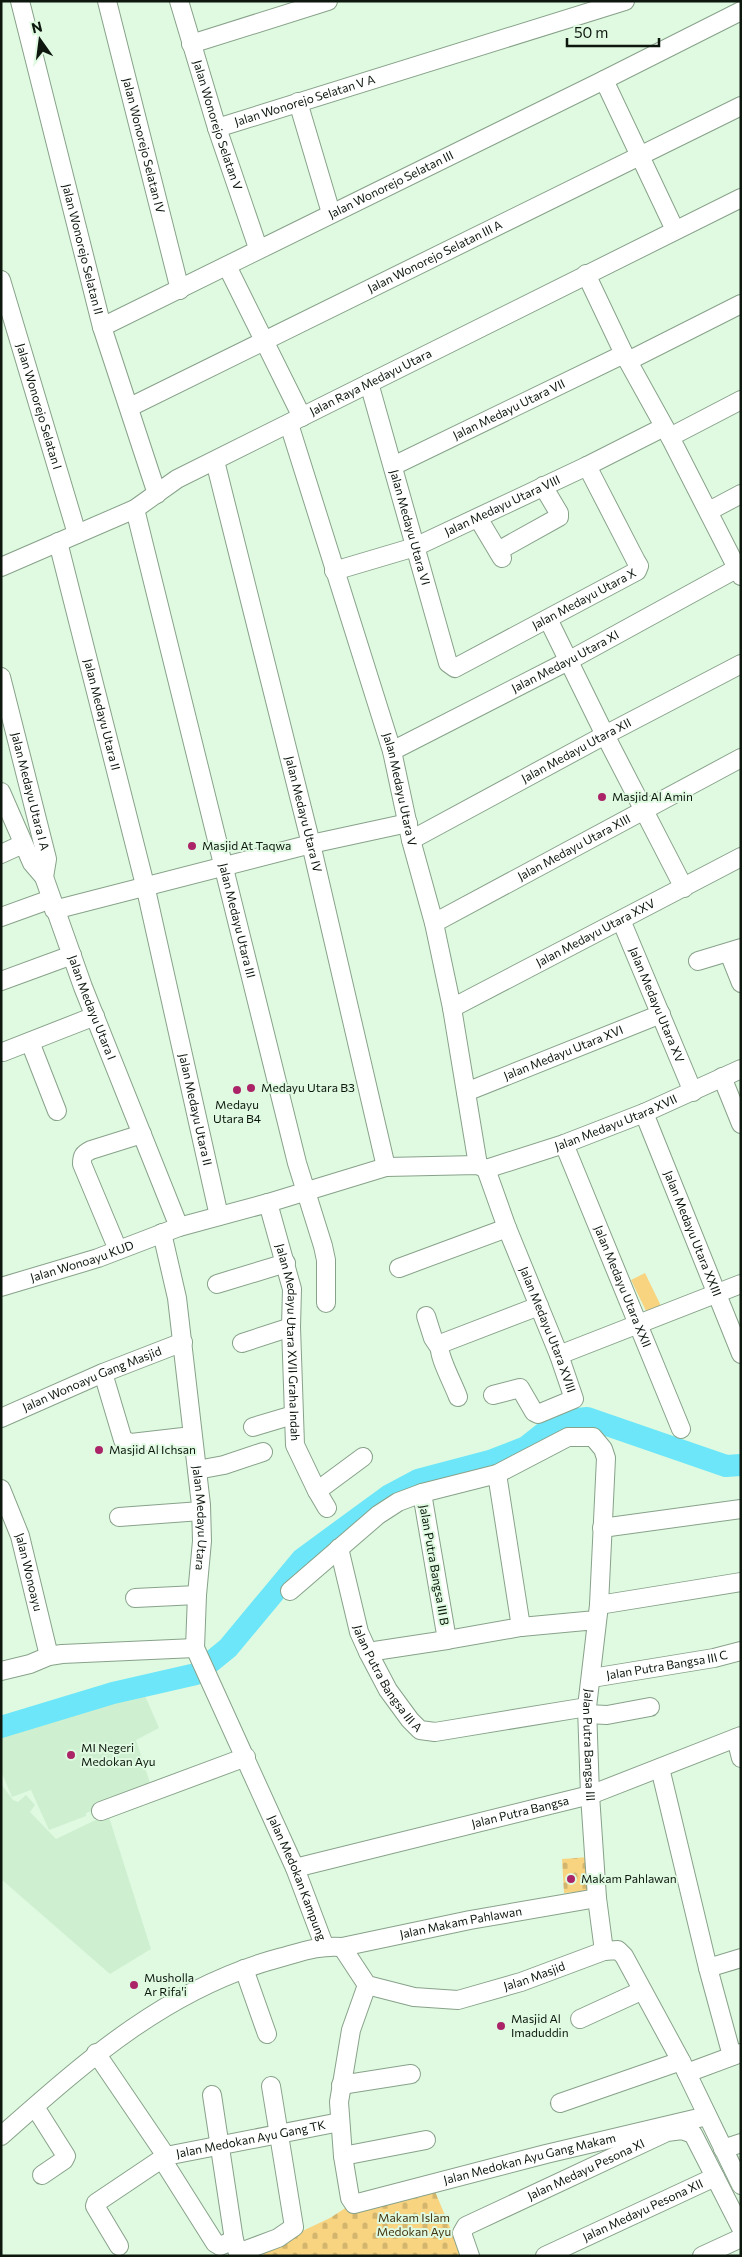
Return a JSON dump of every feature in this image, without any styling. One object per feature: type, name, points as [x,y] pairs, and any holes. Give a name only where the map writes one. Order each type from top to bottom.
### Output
[{"type":"street","name":"Jalan Wonorejo Selatan II","points":[[20,1],[102,327],[130,407],[157,494]]},
{"type":"street","name":"Jalan Wonorejo Selatan IV","points":[[107,1],[180,290]]},
{"type":"street","name":"Jalan Wonorejo Selatan V","points":[[179,1],[217,128],[258,248]]},
{"type":"street","points":[[191,44],[328,1]]},
{"type":"street","name":"Jalan Wonorejo Selatan V A","points":[[217,128],[626,1]]},
{"type":"street","name":"Jalan Wonorejo Selatan III","points":[[102,327],[180,290],[258,248],[331,214],[741,11]]},
{"type":"street","points":[[604,80],[675,230]]},
{"type":"street","points":[[298,102],[331,214]]},
{"type":"street","name":"Jalan Wonorejo Selatan III A","points":[[130,407],[741,106]]},
{"type":"street","name":"Jalan Raya Medayu Utara","points":[[1,567],[136,509],[178,479],[741,198]]},
{"type":"street","name":"Jalan Medayu Utara V","points":[[227,266],[265,341],[295,420],[334,571],[392,750],[410,832],[434,922],[482,1167]]},
{"type":"street","points":[[586,274],[626,358],[709,511],[738,572]]},
{"type":"street","name":"Jalan Wonorejo Selatan I","points":[[1,280],[76,534]]},
{"type":"street","name":"Jalan Medayu Utara VII","points":[[393,466],[741,304]]},
{"type":"street","name":"Jalan Medayu Utara VI","points":[[369,383],[448,663],[455,668]]},
{"type":"street","name":"Jalan Medayu Utara VIII","points":[[334,571],[415,547],[543,486],[741,400]]},
{"type":"street","name":"Jalan Medayu Utara IV","points":[[215,461],[311,844],[386,1167]]},
{"type":"street","name":"Jalan Medayu Utara X","points":[[455,668],[633,574],[639,566],[588,466]]},
{"type":"street","points":[[478,518],[500,555],[559,517],[559,513],[543,486]]},
{"type":"street","points":[[709,511],[741,494]]},
{"type":"street","name":"Jalan Medayu Utara III","points":[[136,509],[223,868],[306,1192],[320,1230],[326,1260],[326,1303]]},
{"type":"street","name":"Jalan Medayu Utara II","points":[[58,542],[145,885],[220,1216]]},
{"type":"street","name":"Jalan Medayu Utara XI","points":[[392,750],[738,572]]},
{"type":"street","points":[[548,619],[570,660],[642,809],[684,888]]},
{"type":"street","name":"Jalan Medayu Utara XII","points":[[410,832],[605,735],[741,664]]},
{"type":"street","name":"Jalan Medayu Utara I A","points":[[1,677],[47,859],[44,877]]},
{"type":"street","name":"Jalan Medayu Utara XIII","points":[[434,922],[642,809],[741,758]]},
{"type":"street","name":"Jalan Medayu Utara I","points":[[1,792],[32,863],[44,877],[52,904],[142,1134],[170,1230]]},
{"type":"street","points":[[1,917],[52,904],[223,868],[311,844],[410,832]]},
{"type":"street","points":[[1,854],[23,844]]},
{"type":"street","name":"Jalan Medayu Utara XXV","points":[[452,1008],[741,857]]},
{"type":"street","name":"Jalan Medayu Utara XV","points":[[620,920],[693,1092]]},
{"type":"street","points":[[698,961],[735,951],[741,983]]},
{"type":"street","points":[[1,981],[72,955]]},
{"type":"street","name":"Jalan Medayu Utara XVI","points":[[466,1092],[661,1014]]},
{"type":"street","points":[[3,1052],[95,1016]]},
{"type":"street","points":[[30,1042],[57,1110]]},
{"type":"street","name":"Jalan Medayu Utara XVII","points":[[482,1167],[564,1144],[644,1113],[741,1069]]},
{"type":"street","points":[[722,1077],[741,1124]]},
{"type":"street","name":"Jalan Medayu Utara XXIII","points":[[644,1113],[741,1354]]},
{"type":"street","points":[[118,1250],[82,1164],[82,1157],[84,1153],[91,1150],[142,1134]]},
{"type":"street","name":"Jalan Medayu Utara XXII","points":[[564,1144],[681,1429]]},
{"type":"street","points":[[170,1230],[306,1192],[386,1167],[482,1167]]},
{"type":"street","name":"Jalan Medayu Utara XVIII","points":[[482,1167],[559,1355],[574,1399],[571,1402],[538,1414],[534,1412],[523,1390],[520,1388],[493,1395]]},
{"type":"street","name":"Jalan Medayu Utara XVII Graha Indah","points":[[268,1202],[292,1289],[294,1445],[327,1508]]},
{"type":"street","points":[[399,1268],[508,1228]]},
{"type":"street","name":"Jalan Wonoayu KUD","points":[[1,1287],[68,1268],[170,1230]]},
{"type":"street","name":"Jalan Medayu Utara","points":[[170,1230],[201,1511],[202,1541],[197,1595],[197,1651]]},
{"type":"street","points":[[217,1284],[286,1263]]},
{"type":"street","points":[[559,1355],[741,1284]]},
{"type":"street","points":[[439,1346],[539,1306]]},
{"type":"street","points":[[426,1316],[433,1338],[439,1346],[458,1397]]},
{"type":"street","points":[[242,1343],[291,1327]]},
{"type":"street","name":"Jalan Wonoayu Gang Masjid","points":[[1,1418],[103,1373],[183,1342]]},
{"type":"street","points":[[103,1373],[123,1440],[131,1443],[192,1436]]},
{"type":"street","points":[[253,1427],[293,1415]]},
{"type":"street","name":"Jalan Putra Bangsa III B","points":[[602,1449],[593,1437],[568,1437],[497,1474],[422,1493],[447,1640],[598,1613],[741,1582]]},
{"type":"street","name":"Jalan Putra Bangsa III","points":[[602,1449],[606,1458],[598,1613],[587,1711],[597,1898],[604,1951]]},
{"type":"street","points":[[196,1470],[224,1465],[263,1452]]},
{"type":"street","points":[[317,1492],[363,1457]]},
{"type":"street","points":[[497,1474],[521,1627]]},
{"type":"street","name":"Jalan Wonoayu","points":[[1,1489],[9,1528],[49,1656]]},
{"type":"street","points":[[290,1591],[378,1515],[398,1502],[422,1493]]},
{"type":"street","points":[[602,1528],[741,1509]]},
{"type":"street","points":[[119,1517],[201,1511]]},
{"type":"street","name":"Jalan Putra Bangsa III A","points":[[339,1548],[359,1632],[388,1690],[420,1730],[435,1732],[587,1711],[606,1715],[650,1707]]},
{"type":"street","points":[[135,1598],[197,1595]]},
{"type":"street","points":[[368,1652],[447,1640]]},
{"type":"street","points":[[1,1671],[30,1664],[49,1656],[72,1653],[197,1651]]},
{"type":"street","name":"Jalan Medokan Kampung","points":[[1,2136],[96,2054],[160,2010],[207,1984],[244,1968],[333,1946],[295,1868],[197,1651]]},
{"type":"street","name":"Jalan Putra Bangsa III C","points":[[592,1678],[714,1658],[741,1651]]},
{"type":"street","points":[[738,1737],[741,1758]]},
{"type":"street","name":"Jalan Putra Bangsa","points":[[295,1868],[590,1795],[738,1737]]},
{"type":"street","points":[[102,1811],[246,1757]]},
{"type":"street","points":[[560,2103],[736,2054],[708,1968],[660,1768]]},
{"type":"street","name":"Jalan Makam Pahlawan","points":[[333,1946],[597,1898]]},
{"type":"street","points":[[333,1946],[367,1985],[350,2030],[341,2085],[340,2122],[343,2156],[426,2140]]},
{"type":"street","points":[[604,1951],[618,1950],[624,1956],[641,1991],[684,2067],[741,2185]]},
{"type":"street","name":"Jalan Masjid","points":[[367,1985],[414,1998],[458,2000],[521,1982],[604,1951]]},
{"type":"street","points":[[708,1968],[741,1958]]},
{"type":"street","points":[[244,1968],[267,2034]]},
{"type":"street","points":[[580,2018],[641,1991]]},
{"type":"street","name":"Jalan Medokan Ayu Gang TK","points":[[96,2054],[164,2157],[340,2122]]},
{"type":"street","points":[[341,2085],[411,2074]]},
{"type":"street","points":[[212,2095],[218,2146],[234,2240],[238,2253],[278,2238],[294,2227],[271,2086]]},
{"type":"street","points":[[35,2107],[66,2156],[64,2160],[42,2175]]},
{"type":"street","name":"Jalan Medokan Ayu Gang Makam","points":[[343,2156],[350,2198],[354,2204],[546,2154],[707,2116]]},
{"type":"street","name":"Jalan Medayu Pesona XI","points":[[470,2256],[462,2233],[466,2226],[667,2132],[682,2130],[693,2134],[715,2177]]},
{"type":"street","points":[[723,2149],[741,2144]]},
{"type":"street","points":[[119,2246],[95,2206],[96,2203],[164,2157],[215,2243],[220,2246],[234,2240]]},
{"type":"street","name":"Jalan Medayu Pesona XII","points":[[545,2256],[715,2177],[741,2228]]},
{"type":"street","points":[[702,2256],[741,2238]]},
{"type":"shaded area","name":"MI Negeri Medokan Ayu","points":[[143,1691],[159,1728],[136,1740],[152,1789],[86,1813],[86,1816],[49,1830],[31,1790],[12,1797],[1,1771],[1,1732]]},
{"type":"shaded area","points":[[1,1784],[13,1800],[18,1802],[26,1795],[35,1805],[30,1812],[56,1839],[108,1814],[151,1949],[110,1974],[1,1879]]},
{"type":"green space","points":[[645,1273],[662,1308],[648,1315],[631,1280]]},
{"type":"green space","points":[[589,1857],[592,1891],[564,1893],[562,1859]]},
{"type":"green space","name":"Makam Islam Medokan Ayu","points":[[434,2189],[462,2256],[264,2256],[262,2250],[330,2218],[347,2207]]},
{"type":"waterway","points":[[1,1727],[113,1693],[196,1674],[228,1648],[302,1559],[388,1496],[418,1480],[490,1461],[526,1447],[559,1421],[587,1418],[726,1466],[741,1465]]},
{"type":"place","name":"Masjid Al Amin","points":[[602,797]]},
{"type":"place","name":"Masjid At Taqwa","points":[[192,846]]},
{"type":"place","name":"Medayu Utara B3","points":[[251,1088]]},
{"type":"place","name":"Medayu Utara B4","points":[[237,1090]]},
{"type":"place","name":"Masjid Al Ichsan","points":[[99,1450]]},
{"type":"place","name":"MI Negeri Medokan Ayu","points":[[71,1755]]},
{"type":"place","name":"Makam Pahlawan","points":[[571,1879]]},
{"type":"place","name":"Musholla Ar Rifa'i","points":[[134,1985]]},
{"type":"place","name":"Masjid Al Imaduddin","points":[[501,2026]]}]
